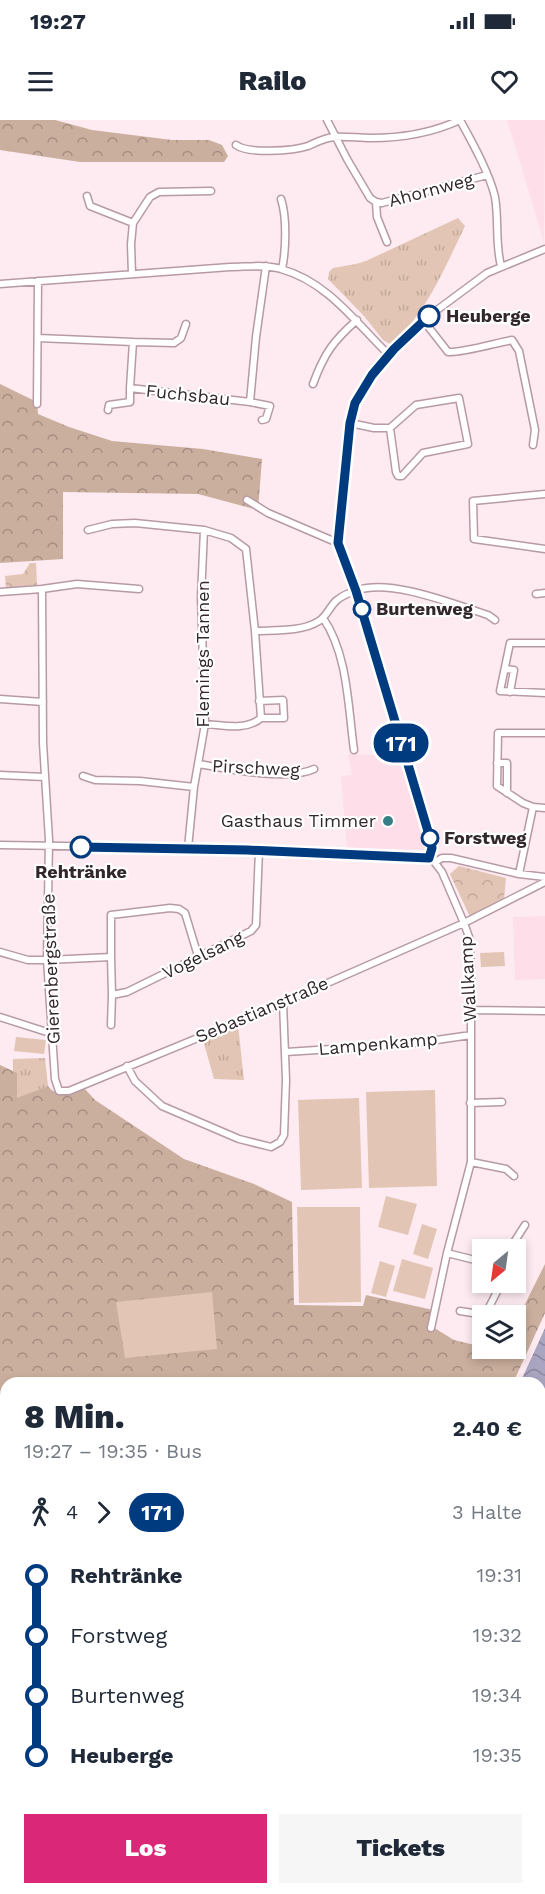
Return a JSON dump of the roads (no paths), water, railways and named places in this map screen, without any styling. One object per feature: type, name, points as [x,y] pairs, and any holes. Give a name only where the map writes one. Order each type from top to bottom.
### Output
[{"type":"street","name":"Ahornweg","points":[[327,120],[370,198],[376,202],[382,203],[487,175]]},
{"type":"street","points":[[236,145],[242,149],[286,150],[307,146],[324,138],[336,136],[401,137],[425,133],[460,120],[487,175],[495,197],[496,243],[501,266]]},
{"type":"street","points":[[132,274],[133,224],[154,194],[211,191]]},
{"type":"street","points":[[87,196],[90,206],[133,224]]},
{"type":"street","points":[[281,199],[284,207],[282,269]]},
{"type":"street","name":"Ahornweg","points":[[376,202],[377,217],[387,242]]},
{"type":"street","points":[[432,860],[430,838],[356,591],[338,543],[350,423],[355,403],[363,388],[389,355],[423,320],[472,283],[501,266],[545,249]]},
{"type":"street","points":[[0,284],[266,266],[282,269],[320,288],[357,320],[389,355]]},
{"type":"street","name":"Fuchsbau","points":[[133,342],[130,388],[250,402],[266,266]]},
{"type":"street","points":[[38,281],[38,404]]},
{"type":"street","points":[[313,384],[328,350],[337,337],[357,320]]},
{"type":"street","points":[[423,320],[448,352],[457,353],[470,348],[512,340],[519,351],[535,430],[532,445]]},
{"type":"street","points":[[38,338],[174,343],[181,338],[186,324]]},
{"type":"street","points":[[108,410],[109,405],[130,402],[130,388]]},
{"type":"street","points":[[350,423],[374,428],[390,428],[416,405],[459,398],[468,444],[423,453],[402,476],[398,476],[390,428]]},
{"type":"street","points":[[250,402],[270,406],[266,419],[262,420]]},
{"type":"street","points":[[545,494],[473,501],[474,539],[545,549]]},
{"type":"street","points":[[248,500],[268,513],[338,543]]},
{"type":"street","points":[[88,530],[112,524],[135,523],[204,530],[219,533],[240,543],[246,549],[261,718]]},
{"type":"street","name":"Flemings Tannen","points":[[188,848],[194,787],[205,724],[201,597],[204,530]]},
{"type":"street","points":[[0,592],[77,584],[139,589]]},
{"type":"street","points":[[255,631],[301,627],[316,623],[338,600],[356,591],[375,586],[399,590],[472,610],[495,620]]},
{"type":"street","points":[[42,589],[48,846]]},
{"type":"street","points":[[536,594],[545,593]]},
{"type":"street","points":[[323,618],[333,634],[344,677],[354,750]]},
{"type":"street","points":[[545,643],[510,642],[500,691],[545,693]]},
{"type":"street","points":[[0,699],[44,702]]},
{"type":"street","points":[[205,724],[247,726],[261,718],[284,718],[283,700],[259,701]]},
{"type":"street","points":[[545,733],[498,733],[497,763],[497,786],[533,807],[545,808]]},
{"type":"street","name":"Pirschweg","points":[[199,764],[240,771],[303,774],[314,769]]},
{"type":"street","points":[[0,775],[45,777]]},
{"type":"street","points":[[83,776],[95,780],[140,781],[194,787]]},
{"type":"street","points":[[519,874],[533,807]]},
{"type":"street","points":[[0,845],[259,850],[432,860],[451,858],[545,880]]},
{"type":"street","name":"Gierenbergstraße","points":[[48,846],[47,960],[55,1079],[58,1091]]},
{"type":"street","name":"Vogelsang","points":[[112,996],[127,992],[251,932],[256,925],[259,850]]},
{"type":"street","name":"Wallkamp","points":[[431,1328],[447,1253],[471,1162],[469,937],[442,872],[432,860]]},
{"type":"street","points":[[464,923],[545,880]]},
{"type":"street","points":[[111,1026],[111,915],[179,909],[184,914],[198,956]]},
{"type":"street","name":"Sebastianstraße","points":[[58,1091],[69,1090],[283,1002],[464,923]]},
{"type":"street","points":[[0,952],[28,960],[111,957]]},
{"type":"street","points":[[127,1066],[135,1081],[162,1106],[197,1123],[239,1139],[271,1147],[280,1142],[284,1135],[286,1052],[283,1002]]},
{"type":"street","points":[[471,1010],[545,1011]]},
{"type":"street","points":[[0,1017],[52,1034]]},
{"type":"street","name":"Lampenkamp","points":[[286,1052],[409,1044],[471,1035]]},
{"type":"street","points":[[470,1103],[502,1102]]},
{"type":"street","points":[[471,1162],[506,1169],[514,1176]]},
{"type":"street","points":[[516,1239],[525,1225]]},
{"type":"street","points":[[447,1253],[472,1259]]},
{"type":"street","points":[[460,1311],[485,1315],[496,1293]]},
{"type":"water","points":[[545,1328],[545,1377],[523,1377]]},
{"type":"place","name":"Heuberge","points":[[429,316]]},
{"type":"place","name":"Burtenweg","points":[[362,609]]},
{"type":"place","name":"Gasthaus Timmer","points":[[388,821]]},
{"type":"place","name":"Forstweg","points":[[430,838]]},
{"type":"place","name":"Rehtränke","points":[[81,847]]}]
